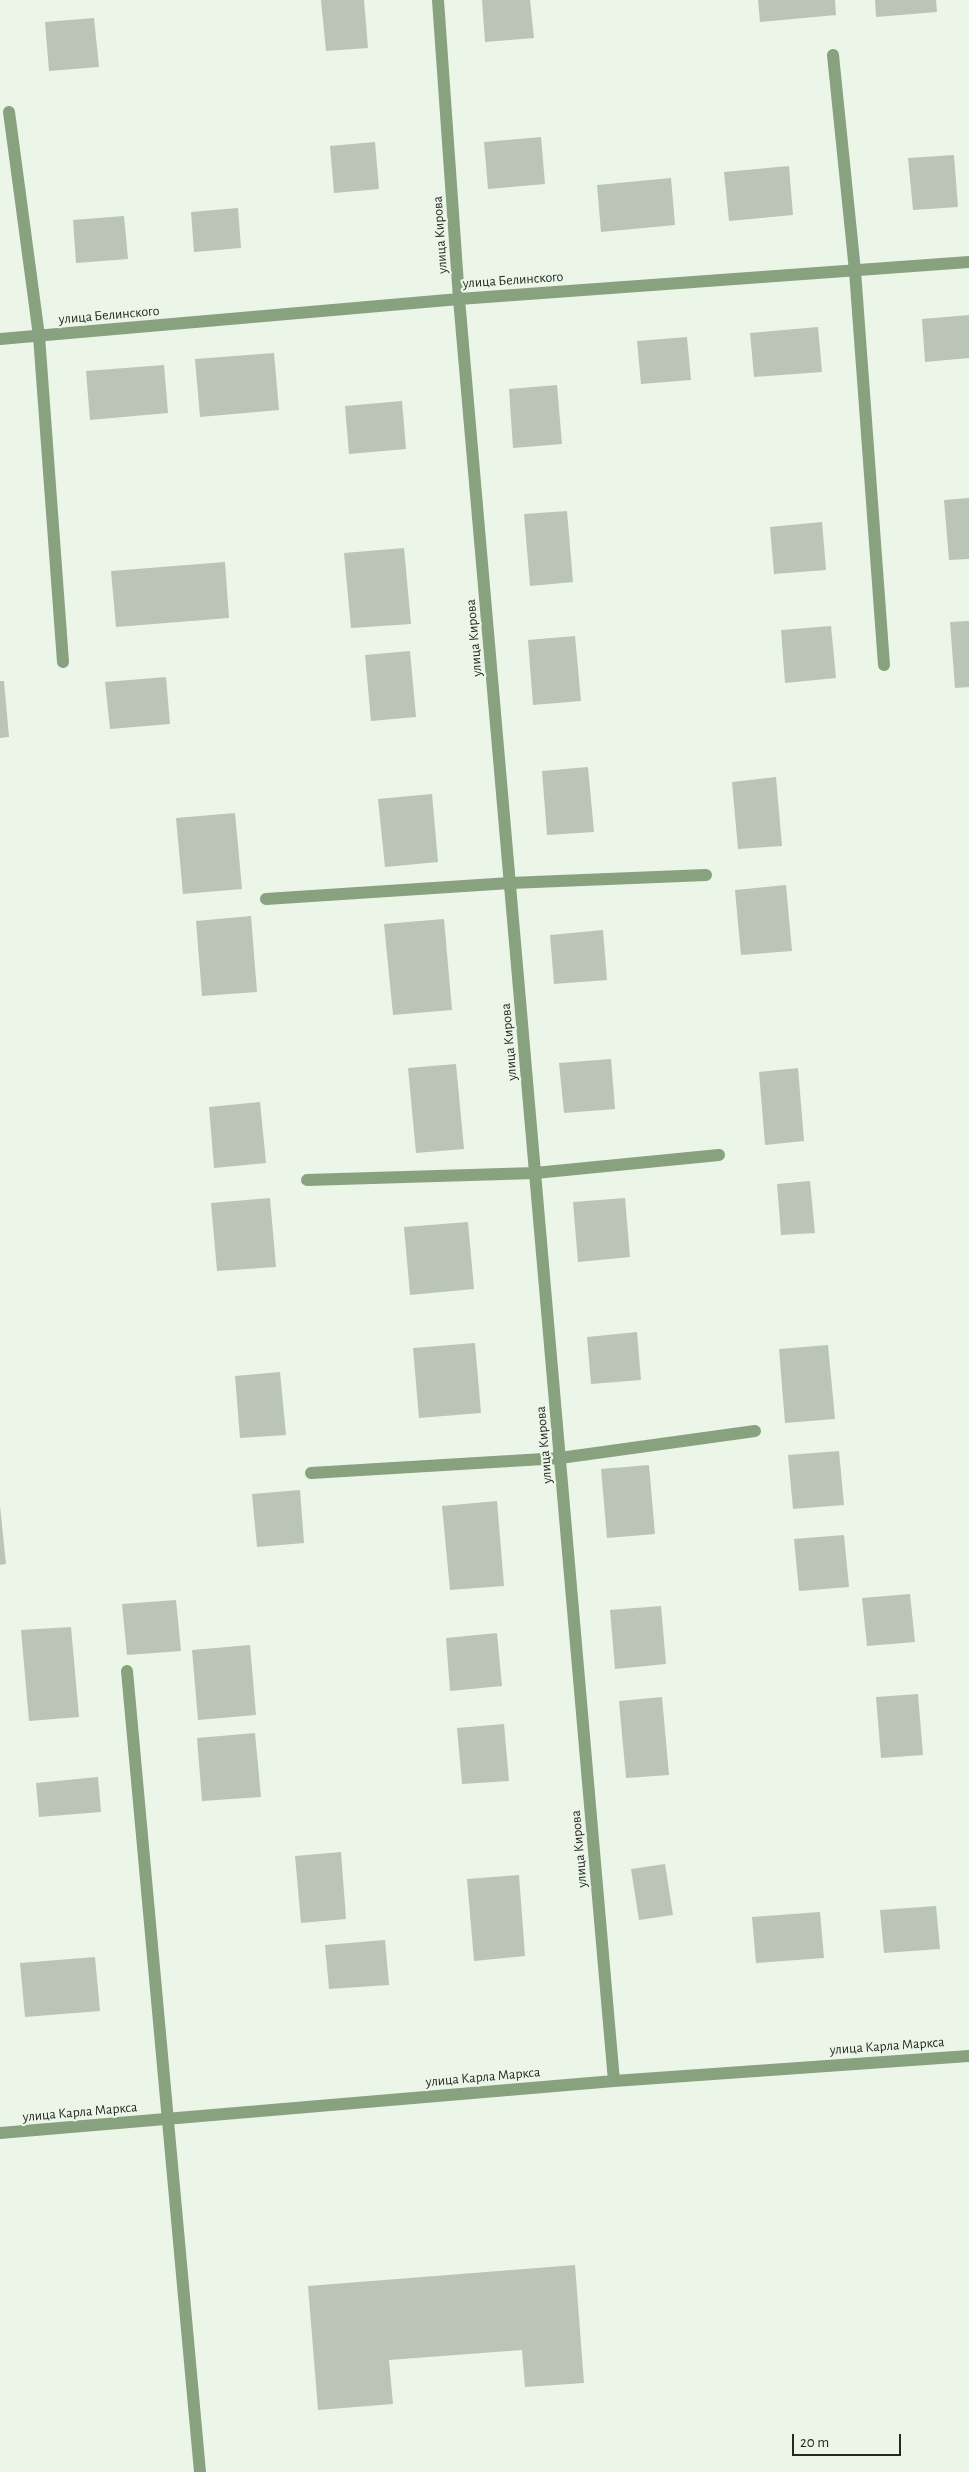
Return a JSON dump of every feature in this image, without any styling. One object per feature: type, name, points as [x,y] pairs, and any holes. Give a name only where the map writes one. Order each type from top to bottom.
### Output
[{"type":"street","name":"улица Кирова","points":[[438,0],[459,299],[614,2081]]},
{"type":"street","points":[[833,55],[855,270],[884,666]]},
{"type":"street","points":[[9,112],[39,336],[62,662]]},
{"type":"street","name":"улица Белинского","points":[[0,340],[459,299],[969,262]]},
{"type":"street","points":[[266,899],[510,882],[706,875]]},
{"type":"street","points":[[307,1180],[535,1172],[719,1155]]},
{"type":"street","points":[[311,1474],[560,1458],[755,1431]]},
{"type":"street","points":[[127,1671],[200,2472]]},
{"type":"street","name":"улица Карла Маркса","points":[[0,2133],[614,2081],[969,2056]]},
{"type":"building","points":[[321,0],[364,0],[368,48],[326,51]]},
{"type":"building","points":[[482,0],[530,0],[534,38],[485,42]]},
{"type":"building","points":[[758,0],[835,0],[836,15],[760,22]]},
{"type":"building","points":[[875,0],[936,0],[937,12],[876,17]]},
{"type":"building","points":[[94,18],[99,67],[49,71],[45,22]]},
{"type":"building","points":[[541,137],[545,184],[488,189],[484,142]]},
{"type":"building","points":[[375,142],[379,189],[334,193],[330,146]]},
{"type":"building","points":[[954,155],[958,207],[913,210],[908,158]]},
{"type":"building","points":[[789,166],[793,215],[729,221],[724,172]]},
{"type":"building","points":[[671,178],[675,225],[601,232],[597,185]]},
{"type":"building","points":[[238,208],[241,248],[194,252],[191,212]]},
{"type":"building","points":[[124,216],[128,259],[76,263],[73,220]]},
{"type":"building","points":[[969,315],[969,358],[925,362],[922,319]]},
{"type":"building","points":[[818,327],[822,372],[754,377],[750,333]]},
{"type":"building","points":[[687,337],[691,380],[641,384],[637,341]]},
{"type":"building","points":[[274,353],[279,410],[200,417],[195,359]]},
{"type":"building","points":[[164,365],[168,413],[90,420],[86,371]]},
{"type":"building","points":[[557,385],[562,444],[513,448],[509,389]]},
{"type":"building","points":[[402,401],[406,449],[349,454],[345,406]]},
{"type":"building","points":[[969,498],[969,559],[949,560],[944,500]]},
{"type":"building","points":[[567,511],[573,582],[530,586],[524,514]]},
{"type":"building","points":[[822,522],[826,570],[774,574],[770,527]]},
{"type":"building","points":[[404,548],[411,624],[351,628],[344,553]]},
{"type":"building","points":[[225,562],[229,618],[116,627],[111,571]]},
{"type":"building","points":[[969,621],[969,687],[955,688],[950,622]]},
{"type":"building","points":[[831,626],[836,678],[785,683],[781,630]]},
{"type":"building","points":[[575,636],[581,701],[533,705],[528,640]]},
{"type":"building","points":[[410,651],[416,717],[371,721],[365,655]]},
{"type":"building","points":[[166,677],[170,724],[110,729],[105,682]]},
{"type":"building","points":[[0,681],[4,681],[9,737],[0,738]]},
{"type":"building","points":[[588,767],[594,832],[547,835],[542,771]]},
{"type":"building","points":[[776,777],[782,846],[738,849],[732,782]]},
{"type":"building","points":[[432,794],[438,862],[385,867],[378,799]]},
{"type":"building","points":[[235,813],[242,889],[183,894],[176,818]]},
{"type":"building","points":[[786,885],[792,951],[741,955],[735,890]]},
{"type":"building","points":[[251,916],[257,992],[202,996],[196,921]]},
{"type":"building","points":[[444,919],[452,1010],[393,1015],[384,924]]},
{"type":"building","points":[[603,930],[607,980],[554,984],[550,935]]},
{"type":"building","points":[[611,1059],[615,1109],[564,1113],[559,1063]]},
{"type":"building","points":[[456,1064],[464,1149],[416,1153],[408,1068]]},
{"type":"building","points":[[798,1068],[804,1141],[765,1145],[759,1072]]},
{"type":"building","points":[[260,1102],[266,1163],[214,1168],[209,1107]]},
{"type":"building","points":[[810,1181],[815,1233],[781,1235],[777,1184]]},
{"type":"building","points":[[270,1198],[276,1267],[217,1271],[211,1203]]},
{"type":"building","points":[[625,1198],[630,1257],[578,1262],[573,1202]]},
{"type":"building","points":[[468,1222],[474,1289],[410,1295],[404,1227]]},
{"type":"building","points":[[637,1332],[641,1380],[591,1384],[587,1337]]},
{"type":"building","points":[[475,1343],[481,1413],[419,1418],[413,1348]]},
{"type":"building","points":[[828,1345],[835,1419],[785,1423],[779,1349]]},
{"type":"building","points":[[280,1372],[286,1435],[240,1438],[235,1376]]},
{"type":"building","points":[[839,1451],[844,1505],[793,1509],[788,1455]]},
{"type":"building","points":[[649,1465],[655,1534],[607,1538],[601,1469]]},
{"type":"building","points":[[300,1490],[304,1543],[257,1547],[252,1494]]},
{"type":"building","points":[[497,1501],[504,1586],[450,1590],[442,1506]]},
{"type":"building","points":[[0,1506],[6,1564],[0,1565]]},
{"type":"building","points":[[844,1535],[849,1587],[799,1591],[794,1539]]},
{"type":"building","points":[[910,1594],[915,1642],[867,1646],[862,1598]]},
{"type":"building","points":[[176,1600],[181,1651],[127,1655],[122,1604]]},
{"type":"building","points":[[661,1606],[666,1664],[615,1669],[610,1610]]},
{"type":"building","points":[[71,1627],[79,1717],[29,1721],[21,1630]]},
{"type":"building","points":[[497,1633],[502,1686],[450,1691],[446,1638]]},
{"type":"building","points":[[250,1645],[256,1715],[198,1720],[192,1650]]},
{"type":"building","points":[[918,1694],[923,1755],[881,1758],[876,1697]]},
{"type":"building","points":[[662,1697],[669,1775],[626,1778],[619,1701]]},
{"type":"building","points":[[504,1724],[509,1781],[462,1784],[457,1728]]},
{"type":"building","points":[[255,1733],[261,1797],[202,1801],[197,1738]]},
{"type":"building","points":[[98,1777],[101,1812],[39,1817],[36,1783]]},
{"type":"building","points":[[341,1852],[346,1919],[301,1923],[295,1856]]},
{"type":"building","points":[[665,1864],[673,1915],[639,1920],[631,1869]]},
{"type":"building","points":[[519,1875],[525,1956],[474,1961],[467,1879]]},
{"type":"building","points":[[936,1906],[940,1949],[884,1953],[880,1910]]},
{"type":"building","points":[[820,1912],[824,1958],[756,1963],[752,1917]]},
{"type":"building","points":[[385,1940],[389,1985],[329,1989],[325,1945]]},
{"type":"building","points":[[95,1957],[100,2011],[25,2017],[20,1963]]},
{"type":"building","points":[[575,2265],[584,2383],[525,2387],[522,2350],[389,2360],[393,2404],[318,2410],[308,2286]]}]
